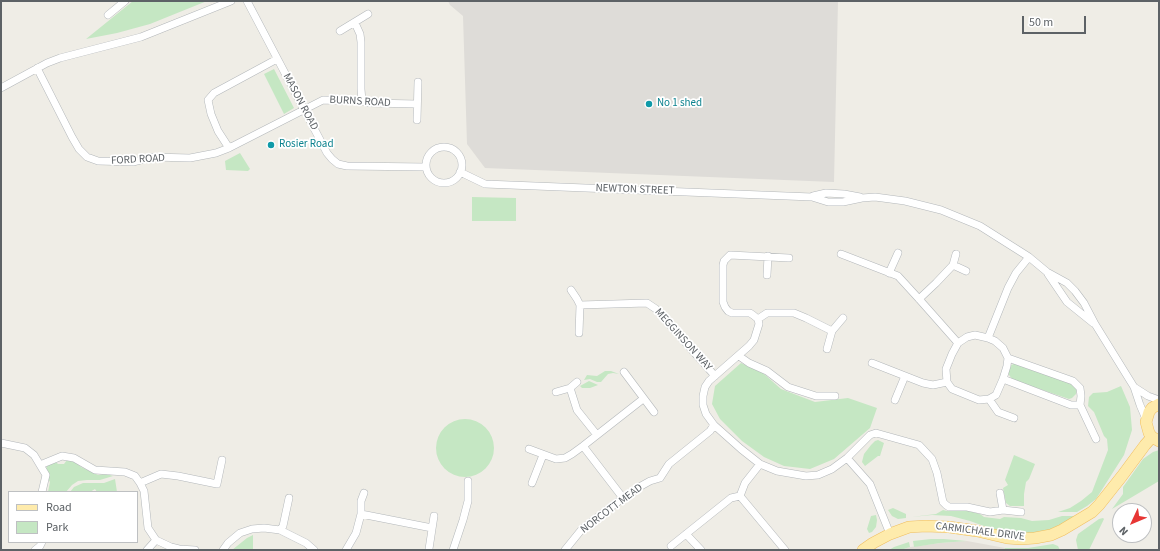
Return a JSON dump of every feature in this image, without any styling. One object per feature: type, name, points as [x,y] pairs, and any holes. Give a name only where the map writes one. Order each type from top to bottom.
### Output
[{"type":"main road","points":[[1156,439],[1146,428],[1146,419],[1152,408],[1159,404]]},
{"type":"main road","name":"CARMICHAEL DRIVE","points":[[863,550],[890,534],[909,527],[934,526],[977,531],[1021,540],[1051,535],[1074,524],[1092,512],[1111,491],[1145,445],[1156,439]]},
{"type":"street","points":[[108,15],[125,1]]},
{"type":"street","points":[[1,88],[37,68],[60,58],[140,37],[231,1]]},
{"type":"street","name":"MASON ROAD","points":[[247,1],[332,160],[338,164],[347,166],[426,167]]},
{"type":"street","points":[[340,31],[368,14]]},
{"type":"street","points":[[355,23],[360,34],[362,101]]},
{"type":"street","points":[[229,148],[218,131],[211,114],[208,100],[214,93],[278,59]]},
{"type":"street","name":"FORD ROAD","points":[[37,68],[79,149],[87,157],[98,161],[134,162],[152,157],[190,158],[216,153],[229,148],[305,109]]},
{"type":"street","points":[[417,120],[418,82]]},
{"type":"street","name":"BURNS ROAD","points":[[305,109],[323,100],[417,104]]},
{"type":"street","points":[[439,148],[450,149],[459,156],[461,161],[460,172],[457,177],[447,183],[435,181],[428,173],[426,167],[426,161],[429,155],[439,148]]},
{"type":"street","name":"NEWTON STREET","points":[[460,172],[485,184],[812,197],[826,193],[844,194],[862,198],[875,197],[905,200],[941,210],[980,226],[1029,257],[1046,272],[1067,302],[1095,324]]},
{"type":"street","points":[[889,273],[898,253]]},
{"type":"street","points":[[841,254],[898,276],[958,343]]},
{"type":"street","points":[[919,299],[953,265],[956,254]]},
{"type":"street","points":[[789,258],[730,255],[724,260],[723,302],[725,307],[728,311],[732,312],[750,313],[758,319],[759,324],[754,340],[749,346],[709,381],[705,387],[703,405],[706,414],[714,425],[760,464],[777,471],[806,476],[818,475],[832,470],[847,458],[870,435],[876,433],[919,445],[932,459],[937,473],[943,502],[949,507],[967,506],[990,512],[1003,510],[1021,512]]},
{"type":"street","points":[[767,275],[768,256]]},
{"type":"street","points":[[988,338],[1008,288],[1016,273],[1029,257]]},
{"type":"street","points":[[953,265],[966,271]]},
{"type":"street","name":"NEWTON STREET","points":[[1046,272],[1067,283],[1075,291],[1084,303],[1095,324],[1134,387]]},
{"type":"street","points":[[571,290],[580,305],[579,333]]},
{"type":"street","name":"MEGGINSON WAY","points":[[580,305],[646,303],[656,309],[715,376]]},
{"type":"street","points":[[758,319],[767,313],[794,314],[806,318],[832,331]]},
{"type":"street","points":[[827,349],[832,331],[843,318]]},
{"type":"street","points":[[975,335],[995,341],[1003,348],[1008,358],[1007,366],[996,395],[989,399],[979,400],[952,389],[947,382],[946,369],[958,343],[967,337],[975,335]]},
{"type":"street","points":[[739,356],[749,363],[767,371],[788,387],[816,396],[835,396]]},
{"type":"street","points":[[1008,358],[1073,381],[1080,388],[1080,405],[1096,439]]},
{"type":"street","points":[[872,363],[923,384],[934,385],[947,382]]},
{"type":"street","points":[[624,372],[654,412]]},
{"type":"street","points":[[895,400],[905,376]]},
{"type":"street","points":[[1003,379],[1071,405],[1080,405]]},
{"type":"street","points":[[556,392],[570,388],[577,382]]},
{"type":"street","points":[[1134,387],[1148,396],[1159,400]]},
{"type":"street","points":[[1134,387],[1146,419]]},
{"type":"street","points":[[570,388],[577,410],[597,435]]},
{"type":"street","points":[[529,450],[556,459],[565,458],[583,446],[643,399]]},
{"type":"street","points":[[989,399],[998,412],[1014,418]]},
{"type":"street","name":"NORCOTT MEAD","points":[[565,550],[582,530],[623,498],[650,481],[660,478],[669,464],[710,431],[714,425]]},
{"type":"street","points":[[1,443],[25,448],[34,455],[46,475],[42,491]]},
{"type":"street","points":[[583,446],[623,498]]},
{"type":"street","points":[[532,482],[543,455]]},
{"type":"street","points":[[40,465],[62,456],[74,458],[95,470],[124,472],[135,476],[144,491],[148,528],[156,540],[171,547],[195,550]]},
{"type":"street","points":[[847,458],[870,484],[890,534]]},
{"type":"street","points":[[140,483],[162,474],[217,484],[222,460]]},
{"type":"street","points":[[740,496],[745,483],[760,464]]},
{"type":"street","points":[[453,550],[468,501],[468,481]]},
{"type":"street","points":[[346,550],[356,532],[361,514],[361,501],[364,492]]},
{"type":"street","points":[[1000,493],[1003,510]]},
{"type":"street","points":[[671,546],[731,498],[740,496]]},
{"type":"street","points":[[740,496],[785,550]]},
{"type":"street","points":[[280,530],[283,526],[289,498]]},
{"type":"street","points":[[361,514],[432,528]]},
{"type":"street","points":[[429,549],[434,516]]},
{"type":"street","points":[[223,550],[228,543],[240,533],[252,529],[264,528],[280,530],[306,543],[314,550]]},
{"type":"street","points":[[686,534],[701,550]]},
{"type":"street","points":[[147,550],[156,540]]},
{"type":"shaded area","points":[[448,1],[838,1],[834,182],[485,168],[467,144],[463,16],[450,5]]},
{"type":"shaded area","points":[[967,541],[1005,548],[1004,550],[901,550],[910,547]]},
{"type":"green space","points":[[133,1],[207,1],[150,24],[117,33],[86,39]]},
{"type":"green space","points":[[274,69],[294,108],[284,114],[264,74]]},
{"type":"green space","points":[[240,153],[250,169],[248,171],[226,170],[225,161]]},
{"type":"green space","points":[[472,197],[516,198],[516,221],[472,221]]},
{"type":"green space","points":[[741,363],[763,373],[781,389],[815,402],[848,398],[877,408],[870,428],[834,459],[810,469],[784,466],[764,457],[742,441],[720,419],[712,404],[715,386]]},
{"type":"green space","points":[[1015,363],[1073,384],[1077,389],[1076,394],[1069,399],[1013,380],[1008,371],[1010,366]]},
{"type":"green space","points":[[605,371],[611,371],[619,374],[608,374],[601,382],[590,379],[584,380],[587,375],[597,376]]},
{"type":"green space","points":[[589,381],[598,385],[590,388],[582,388],[580,386]]},
{"type":"green space","points":[[1121,386],[1130,407],[1132,430],[1124,455],[1096,499],[1077,512],[1058,512],[1070,508],[1092,492],[1108,450],[1107,439],[1104,436],[1094,412],[1088,406],[1089,397],[1093,393],[1107,392]]},
{"type":"green space","points":[[465,419],[476,421],[489,432],[492,437],[494,448],[492,459],[481,472],[476,475],[465,477],[454,475],[441,464],[438,459],[436,448],[438,437],[449,424],[454,421]]},
{"type":"green space","points":[[878,440],[884,443],[880,456],[865,466],[862,462],[864,454],[875,441]]},
{"type":"green space","points":[[1159,450],[1159,481],[1122,503],[1116,503],[1123,494],[1123,487],[1143,459]]},
{"type":"green space","points":[[1014,455],[1035,464],[1029,479],[1026,482],[1024,506],[1010,506],[1006,503],[1003,488],[1008,485],[1005,480]]},
{"type":"green space","points":[[67,460],[70,460],[98,475],[106,474],[113,476],[100,480],[78,481],[67,491],[48,491],[50,482],[47,477],[47,466],[55,461],[58,464],[64,464]]},
{"type":"green space","points":[[115,479],[117,491],[96,491],[95,489],[92,491],[71,491],[74,487],[83,483],[104,483]]},
{"type":"green space","points":[[893,508],[906,514],[906,518],[898,519],[892,516],[888,510]]},
{"type":"green space","points":[[943,510],[969,511],[980,514],[984,517],[1000,519],[1004,517],[1021,518],[1032,521],[1049,520],[1062,516],[1078,516],[1047,531],[1025,534],[1009,533],[992,529],[951,516],[932,515],[911,517],[936,514]]},
{"type":"green space","points":[[876,515],[876,527],[869,533],[867,529],[871,516]]},
{"type":"green space","points":[[1099,519],[1104,519],[1089,550],[1078,550],[1076,540],[1078,534]]},
{"type":"green space","points":[[253,535],[253,550],[232,550],[247,538]]},
{"type":"green space","points":[[931,539],[967,541],[914,547],[913,541]]},
{"type":"green space","points":[[909,542],[910,547],[901,550],[889,550],[894,547]]},
{"type":"green space","points":[[1053,544],[1058,546],[1060,550],[1004,550],[1005,548],[1028,548]]},
{"type":"place","name":"No 1 shed","points":[[649,104]]},
{"type":"place","name":"Rosier Road","points":[[271,145]]}]
